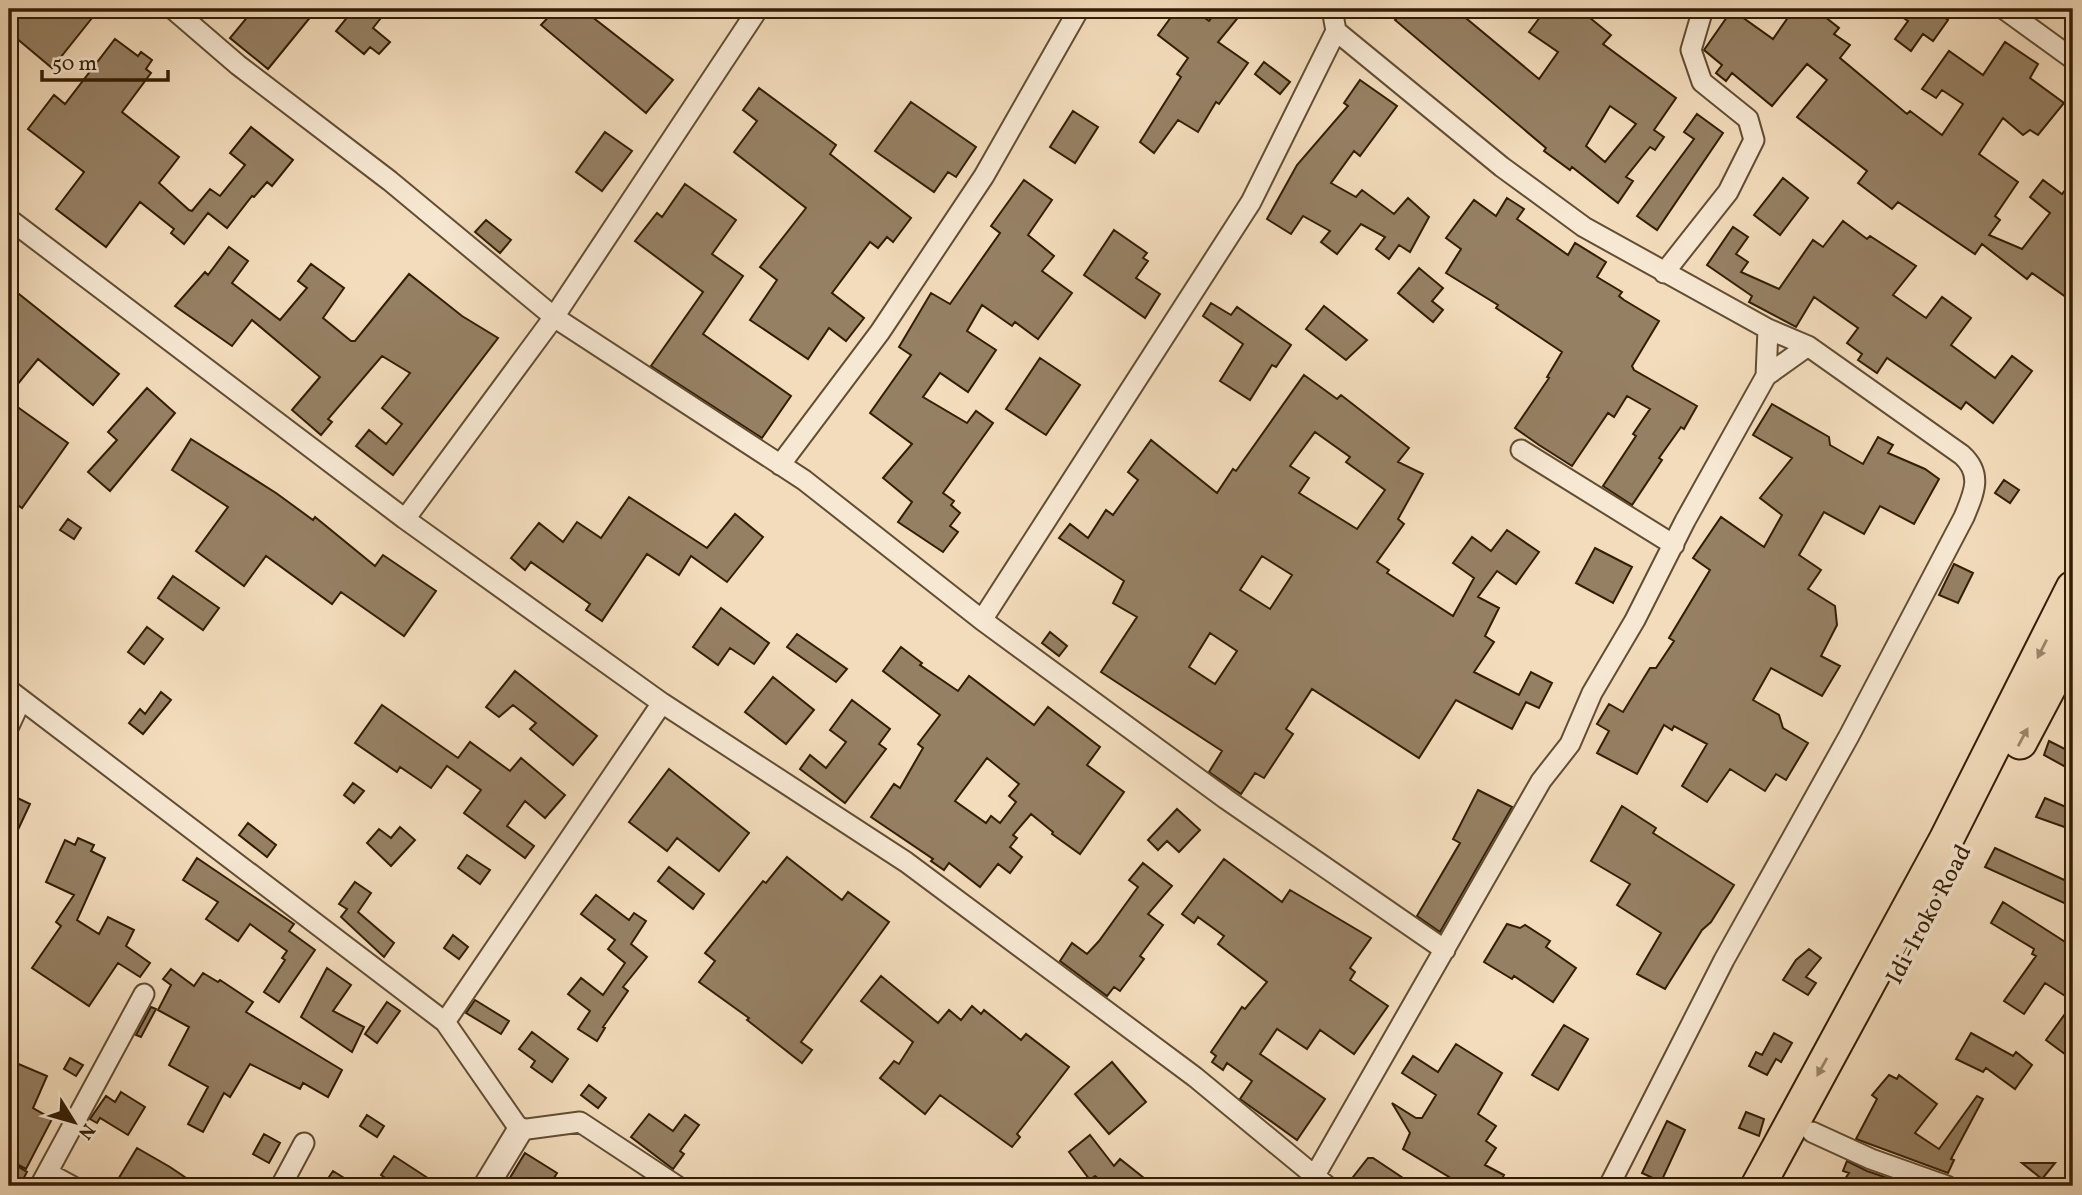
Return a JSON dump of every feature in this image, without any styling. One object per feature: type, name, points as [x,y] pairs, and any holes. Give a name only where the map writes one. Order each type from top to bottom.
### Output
[{"type":"highway","points":[[1758,1186],[1946,840],[2073,588]]},
{"type":"highway","name":"Idi-Iroko Road","points":[[1784,1186],[2069,662]]},
{"type":"street","points":[[173,9],[238,65],[390,181],[554,317],[815,488],[982,620],[1226,799],[1445,950]]},
{"type":"street","points":[[405,519],[554,317],[758,9]]},
{"type":"street","points":[[780,465],[880,332],[984,176],[1079,9]]},
{"type":"street","points":[[982,620],[1251,202],[1336,31],[1332,9]]},
{"type":"street","points":[[1664,273],[1728,192],[1754,140],[1748,119],[1702,82],[1691,50],[1703,9]]},
{"type":"street","points":[[2004,9],[2073,60]]},
{"type":"street","points":[[1336,31],[1584,227],[1768,329],[1808,346],[1973,464],[1975,489],[1964,517],[1849,736],[1724,960],[1609,1186]]},
{"type":"street","points":[[9,219],[405,519],[662,703],[906,862],[1195,1077],[1321,1182],[1445,950],[1541,781],[1570,744],[1592,693],[1613,660],[1766,376],[1808,346]]},
{"type":"street","points":[[1766,376],[1768,329]]},
{"type":"street","points":[[1521,450],[1674,545]]},
{"type":"street","points":[[9,726],[15,695],[445,1021],[520,1130]]},
{"type":"street","points":[[445,1021],[662,703]]},
{"type":"street","points":[[72,1186],[44,1180],[144,994]]},
{"type":"street","points":[[520,1130],[580,1122],[677,1186]]},
{"type":"street","points":[[486,1186],[520,1130]]},
{"type":"street","points":[[1812,1132],[1871,1159],[1947,1186]]},
{"type":"street","points":[[281,1186],[303,1143]]},
{"type":"building","points":[[21,9],[80,9],[92,18],[52,68],[9,32],[9,23]]},
{"type":"building","points":[[254,9],[317,9],[268,69],[230,38]]},
{"type":"building","points":[[354,9],[388,9],[373,28],[390,42],[379,54],[370,47],[364,54],[336,31]]},
{"type":"building","points":[[556,9],[582,9],[673,80],[646,113],[541,25]]},
{"type":"building","points":[[1177,9],[1192,9],[1209,21],[1219,9],[1245,9],[1218,42],[1248,63],[1219,104],[1216,102],[1198,132],[1178,120],[1154,153],[1140,142],[1181,77],[1177,74],[1188,58],[1158,35]]},
{"type":"building","points":[[1405,9],[1455,9],[1539,79],[1558,52],[1529,32],[1546,9],[1579,9],[1611,35],[1603,44],[1676,98],[1654,130],[1664,137],[1655,150],[1650,147],[1626,177],[1633,181],[1618,203],[1572,167],[1570,170],[1544,151],[1546,148],[1395,20]],"holes":[[[1610,106],[1636,124],[1605,162],[1586,146]]]},
{"type":"building","points":[[1794,9],[1815,9],[1839,28],[1834,34],[1850,45],[1840,58],[1907,114],[1910,111],[1942,135],[1963,104],[1942,90],[1936,98],[1922,89],[1949,51],[1983,75],[2005,42],[2038,64],[2030,78],[2064,103],[2038,135],[2030,130],[2023,135],[2003,118],[1979,154],[2018,182],[1995,216],[2000,220],[1989,235],[2022,249],[2050,213],[2030,197],[2043,180],[2062,194],[2073,180],[2073,302],[2032,273],[2027,279],[1982,244],[1975,254],[1898,202],[1892,209],[1858,183],[1867,171],[1797,117],[1827,80],[1807,64],[1772,106],[1732,73],[1726,81],[1716,73],[1722,65],[1704,50],[1732,10],[1773,39]]},
{"type":"building","points":[[1890,9],[1933,9],[1948,20],[1933,41],[1923,34],[1911,51],[1895,39],[1908,21]]},
{"type":"building","points":[[115,39],[138,56],[141,52],[152,60],[146,69],[151,73],[122,112],[179,157],[159,183],[189,210],[192,211],[210,189],[220,196],[245,165],[230,153],[251,127],[293,160],[272,186],[267,182],[252,196],[227,228],[208,213],[184,244],[171,233],[174,229],[140,202],[106,247],[56,209],[84,172],[28,129],[54,95],[65,104]]},
{"type":"building","points":[[1264,62],[1290,82],[1280,94],[1255,74]]},
{"type":"building","points":[[1360,80],[1397,106],[1360,156],[1354,151],[1331,183],[1356,197],[1362,190],[1394,214],[1408,198],[1429,217],[1410,252],[1399,245],[1389,259],[1376,249],[1385,237],[1361,224],[1337,254],[1321,242],[1330,231],[1303,216],[1291,234],[1267,219],[1297,165],[1348,106],[1344,103]]},
{"type":"building","points":[[759,88],[836,145],[830,154],[911,218],[893,242],[887,237],[878,248],[870,242],[832,293],[864,318],[846,341],[829,328],[808,359],[750,320],[777,280],[760,267],[806,208],[734,152],[757,121],[743,110]]},
{"type":"building","points":[[911,102],[976,147],[956,177],[948,172],[934,192],[875,151]]},
{"type":"building","points":[[1073,111],[1098,127],[1075,163],[1050,147]]},
{"type":"building","points":[[1697,114],[1723,133],[1657,230],[1637,216],[1694,139],[1684,132]]},
{"type":"building","points":[[605,132],[632,151],[602,191],[576,172]]},
{"type":"building","points":[[1783,178],[1808,198],[1780,235],[1754,215]]},
{"type":"building","points":[[1024,180],[1052,200],[1028,235],[1054,256],[1042,271],[1072,293],[1038,339],[1015,322],[1012,326],[982,305],[967,331],[996,350],[968,392],[940,373],[923,397],[967,423],[976,411],[993,423],[943,493],[954,501],[951,505],[960,513],[950,526],[958,532],[943,552],[898,522],[912,502],[883,478],[912,444],[870,413],[911,355],[899,347],[931,293],[950,304],[1000,233],[991,226]]},
{"type":"building","points":[[685,184],[736,220],[712,254],[743,276],[703,334],[791,396],[762,438],[651,366],[703,292],[635,241],[657,213],[662,217]]},
{"type":"building","points":[[1507,198],[1524,209],[1517,219],[1568,255],[1575,243],[1606,262],[1597,277],[1622,292],[1619,296],[1624,300],[1659,321],[1632,366],[1634,370],[1697,406],[1684,429],[1681,427],[1659,458],[1662,460],[1632,505],[1603,486],[1636,436],[1633,434],[1650,409],[1627,396],[1614,417],[1608,413],[1572,466],[1539,445],[1515,428],[1549,378],[1547,377],[1562,352],[1496,308],[1498,305],[1446,273],[1461,249],[1446,238],[1474,200],[1496,216]]},
{"type":"building","points":[[486,220],[511,240],[500,253],[475,232]]},
{"type":"building","points":[[1843,221],[1867,239],[1870,236],[1916,266],[1893,295],[1926,318],[1942,297],[1971,318],[1951,345],[1995,378],[2012,356],[2032,371],[1993,423],[1966,402],[1961,409],[1887,358],[1877,373],[1858,360],[1862,354],[1847,343],[1858,328],[1814,297],[1796,327],[1749,302],[1752,296],[1707,265],[1733,227],[1748,237],[1736,254],[1748,262],[1741,272],[1779,289],[1813,240],[1823,247]]},
{"type":"building","points":[[1114,230],[1147,253],[1143,258],[1148,261],[1136,278],[1160,294],[1145,318],[1084,275]]},
{"type":"building","points":[[229,247],[248,261],[232,283],[280,320],[307,288],[298,281],[311,264],[344,288],[323,318],[351,341],[355,341],[409,274],[462,316],[498,338],[393,475],[356,446],[369,430],[386,444],[402,424],[382,408],[410,373],[382,356],[328,419],[332,422],[321,435],[292,410],[320,377],[252,320],[232,346],[175,306],[205,272],[208,275]]},
{"type":"building","points":[[1419,268],[1443,288],[1432,301],[1443,310],[1433,322],[1398,293]]},
{"type":"building","points":[[9,286],[119,374],[93,405],[38,359],[9,395]]},
{"type":"building","points":[[1211,303],[1231,315],[1237,307],[1291,345],[1276,367],[1272,365],[1250,400],[1220,381],[1243,344],[1203,316]]},
{"type":"building","points":[[1324,306],[1367,340],[1346,360],[1306,329]]},
{"type":"building","points":[[1040,358],[1080,385],[1046,435],[1006,409]]},
{"type":"building","points":[[1304,375],[1337,399],[1341,395],[1409,448],[1398,462],[1423,474],[1398,519],[1404,524],[1377,562],[1389,570],[1387,573],[1453,616],[1474,578],[1453,563],[1472,537],[1491,551],[1507,530],[1539,552],[1516,584],[1497,571],[1478,597],[1499,608],[1485,636],[1494,642],[1474,672],[1519,695],[1531,672],[1552,683],[1539,708],[1526,702],[1512,729],[1456,700],[1419,758],[1312,689],[1286,729],[1293,734],[1264,778],[1255,773],[1241,794],[1209,772],[1222,751],[1101,672],[1137,617],[1113,603],[1124,581],[1059,538],[1070,524],[1088,538],[1106,510],[1113,515],[1138,480],[1128,472],[1151,440],[1217,493],[1233,469],[1236,471]],"holes":[[[1315,432],[1350,457],[1346,462],[1385,490],[1357,529],[1299,493],[1309,478],[1290,466]],[[1262,556],[1292,575],[1270,609],[1240,590]],[[1210,633],[1237,651],[1215,684],[1189,667]]]},
{"type":"building","points":[[147,388],[175,413],[110,491],[88,472],[117,440],[108,432]]},
{"type":"building","points":[[9,401],[68,443],[22,508],[9,499]]},
{"type":"building","points":[[1772,404],[1829,437],[1830,445],[1863,464],[1878,437],[1893,445],[1888,453],[1925,469],[1939,479],[1914,524],[1880,506],[1864,534],[1824,512],[1799,555],[1821,570],[1808,589],[1835,606],[1837,625],[1821,656],[1840,666],[1822,696],[1771,668],[1753,700],[1779,715],[1783,728],[1808,743],[1786,780],[1776,774],[1765,791],[1730,769],[1707,802],[1682,786],[1707,744],[1674,726],[1672,730],[1664,725],[1637,774],[1597,753],[1609,731],[1597,724],[1609,704],[1623,712],[1650,668],[1656,668],[1674,641],[1669,638],[1710,570],[1693,558],[1721,517],[1764,547],[1782,515],[1760,498],[1792,458],[1753,435]]},
{"type":"building","points":[[191,439],[313,520],[315,517],[375,566],[383,555],[436,591],[404,636],[341,592],[332,604],[266,556],[244,586],[196,551],[228,507],[172,470]]},
{"type":"building","points":[[2004,480],[2019,490],[2010,503],[1995,493]]},
{"type":"building","points":[[629,497],[707,548],[735,514],[763,537],[727,582],[691,556],[679,575],[647,554],[602,621],[586,610],[590,604],[531,562],[525,570],[511,558],[539,523],[563,542],[577,522],[601,538]]},
{"type":"building","points":[[68,519],[81,528],[74,539],[60,530]]},
{"type":"building","points":[[1595,548],[1632,567],[1613,603],[1576,583]]},
{"type":"building","points":[[1954,564],[1973,573],[1958,603],[1939,595]]},
{"type":"building","points":[[173,576],[219,608],[203,630],[158,598]]},
{"type":"building","points":[[721,608],[769,643],[754,664],[730,648],[718,665],[693,647]]},
{"type":"building","points":[[147,627],[163,639],[144,664],[128,652]]},
{"type":"building","points":[[1050,632],[1067,646],[1059,656],[1042,643]]},
{"type":"building","points":[[797,634],[847,669],[836,682],[787,647]]},
{"type":"building","points":[[901,647],[922,663],[920,665],[958,691],[969,676],[1034,725],[1048,707],[1100,747],[1087,765],[1124,792],[1080,854],[1052,834],[1053,832],[1031,814],[1013,835],[1017,838],[1010,847],[1022,857],[1010,873],[998,864],[980,887],[949,863],[944,870],[931,861],[933,859],[871,817],[894,784],[900,788],[923,748],[918,744],[940,715],[883,671]],"holes":[[[987,758],[1019,784],[1009,796],[1016,802],[1000,823],[991,816],[986,823],[955,801]]]},
{"type":"building","points":[[515,671],[597,736],[573,765],[530,729],[536,723],[513,705],[499,717],[486,707]]},
{"type":"building","points":[[773,677],[814,710],[786,744],[745,712]]},
{"type":"building","points":[[161,692],[171,700],[143,734],[129,723],[140,709],[145,714]]},
{"type":"building","points":[[852,700],[890,729],[879,744],[886,749],[845,803],[800,769],[810,755],[826,768],[846,742],[830,730]]},
{"type":"building","points":[[382,705],[458,758],[470,742],[510,771],[521,758],[565,795],[545,818],[525,801],[507,826],[534,846],[525,858],[464,813],[481,790],[447,766],[431,788],[400,767],[397,772],[355,743]]},
{"type":"building","points":[[2049,741],[2073,753],[2073,771],[2044,755]]},
{"type":"building","points":[[669,769],[749,833],[719,871],[677,838],[667,851],[629,822]]},
{"type":"building","points":[[353,783],[364,791],[354,803],[344,795]]},
{"type":"building","points":[[1478,790],[1512,807],[1440,932],[1417,916],[1460,843],[1453,839]]},
{"type":"building","points":[[9,794],[30,804],[9,849]]},
{"type":"building","points":[[2045,798],[2073,810],[2073,830],[2036,817]]},
{"type":"building","points":[[1622,806],[1656,828],[1653,833],[1734,885],[1665,989],[1637,974],[1661,933],[1617,905],[1630,884],[1591,861]]},
{"type":"building","points":[[1177,809],[1200,830],[1179,852],[1167,841],[1158,850],[1148,840]]},
{"type":"building","points":[[248,823],[276,845],[267,857],[239,835]]},
{"type":"building","points":[[400,827],[415,840],[391,866],[367,843],[379,829],[391,838]]},
{"type":"building","points":[[78,838],[94,845],[91,851],[105,858],[77,920],[99,934],[108,917],[134,930],[126,946],[150,963],[140,977],[118,963],[89,1006],[32,968],[61,926],[56,922],[74,895],[46,882],[65,840],[75,845]]},
{"type":"building","points":[[1995,848],[2073,884],[2073,907],[1985,867]]},
{"type":"building","points":[[467,855],[490,870],[480,884],[458,868]]},
{"type":"building","points":[[787,857],[842,900],[848,892],[889,922],[801,1042],[812,1050],[802,1063],[747,1020],[749,1018],[699,982],[715,961],[705,953],[763,881],[766,883]]},
{"type":"building","points":[[197,858],[294,924],[289,931],[315,950],[279,1002],[264,992],[285,960],[282,958],[287,951],[250,924],[238,941],[206,919],[218,902],[183,880]]},
{"type":"building","points":[[1224,859],[1282,902],[1290,890],[1371,938],[1350,968],[1355,972],[1350,980],[1388,1006],[1354,1054],[1320,1030],[1307,1049],[1277,1029],[1260,1054],[1325,1099],[1297,1140],[1240,1099],[1252,1081],[1227,1063],[1223,1070],[1212,1062],[1216,1056],[1211,1052],[1242,1007],[1245,1009],[1267,982],[1218,944],[1224,936],[1198,917],[1194,923],[1182,914]]},
{"type":"building","points":[[1143,863],[1172,886],[1148,914],[1163,925],[1140,956],[1144,959],[1120,991],[1114,987],[1107,996],[1060,961],[1072,943],[1087,954],[1099,941],[1138,887],[1129,880]]},
{"type":"building","points":[[669,867],[704,894],[693,909],[658,881]]},
{"type":"building","points":[[355,882],[371,893],[358,912],[394,943],[384,957],[341,917],[347,909],[339,904]]},
{"type":"building","points":[[596,895],[629,920],[634,913],[646,921],[631,944],[647,957],[623,987],[628,991],[603,1027],[605,1028],[597,1041],[578,1029],[590,1011],[568,994],[581,978],[603,995],[625,963],[608,949],[615,940],[581,914]]},
{"type":"building","points":[[2003,902],[2073,947],[2073,1001],[2045,983],[2024,1014],[2004,1001],[2036,956],[2032,954],[2034,949],[1991,923]]},
{"type":"building","points":[[1507,924],[1520,928],[1525,925],[1550,941],[1546,947],[1576,968],[1553,1002],[1514,976],[1512,979],[1484,962]]},
{"type":"building","points":[[453,935],[468,947],[459,959],[444,948]]},
{"type":"building","points":[[1809,949],[1821,958],[1806,977],[1816,983],[1808,995],[1783,980],[1796,960]]},
{"type":"building","points":[[327,968],[351,985],[333,1011],[364,1027],[352,1052],[301,1017]]},
{"type":"building","points":[[171,969],[194,986],[203,973],[218,982],[220,980],[253,1002],[246,1012],[342,1070],[328,1097],[303,1083],[300,1089],[250,1064],[230,1097],[224,1093],[203,1132],[188,1124],[208,1087],[169,1065],[189,1027],[158,1010],[171,985],[163,979]]},
{"type":"building","points":[[881,976],[938,1023],[949,1010],[961,1020],[972,1006],[981,1014],[984,1010],[1021,1040],[1026,1034],[1069,1067],[1017,1134],[1020,1137],[1012,1147],[940,1095],[925,1114],[880,1078],[894,1061],[899,1064],[913,1042],[861,1001]]},
{"type":"building","points":[[475,1000],[509,1021],[501,1034],[466,1013]]},
{"type":"building","points":[[387,1002],[400,1011],[377,1043],[365,1034]]},
{"type":"building","points":[[2073,1003],[2073,1060],[2046,1040]]},
{"type":"building","points":[[151,1007],[156,1009],[141,1037],[136,1035]]},
{"type":"building","points":[[1564,1025],[1588,1039],[1558,1090],[1532,1075]]},
{"type":"building","points":[[532,1032],[568,1059],[552,1082],[531,1067],[535,1061],[519,1049]]},
{"type":"building","points":[[1774,1033],[1792,1043],[1781,1062],[1776,1059],[1767,1075],[1749,1066],[1756,1052],[1762,1055]]},
{"type":"building","points":[[1971,1033],[2013,1056],[2016,1052],[2032,1065],[2015,1089],[1986,1068],[1983,1072],[1956,1059]]},
{"type":"building","points":[[1456,1044],[1502,1073],[1478,1114],[1496,1126],[1486,1141],[1496,1148],[1485,1165],[1504,1175],[1498,1186],[1464,1186],[1403,1149],[1410,1133],[1392,1103],[1416,1118],[1422,1118],[1436,1095],[1402,1073],[1413,1056],[1438,1072]]},
{"type":"building","points":[[70,1058],[83,1065],[76,1076],[64,1069]]},
{"type":"building","points":[[9,1060],[47,1076],[33,1108],[52,1119],[26,1169],[9,1160]]},
{"type":"building","points":[[1112,1062],[1146,1102],[1109,1134],[1075,1094]]},
{"type":"building","points":[[1889,1075],[1897,1079],[1899,1075],[1937,1104],[1915,1133],[1939,1149],[1977,1096],[1983,1099],[1951,1159],[1954,1160],[1948,1173],[1856,1139],[1877,1099],[1872,1095]]},
{"type":"building","points":[[589,1085],[606,1098],[598,1108],[581,1095]]},
{"type":"building","points":[[121,1092],[145,1107],[128,1135],[100,1118],[97,1123],[90,1119],[106,1096],[115,1102]]},
{"type":"building","points":[[1746,1112],[1764,1119],[1759,1136],[1739,1128]]},
{"type":"building","points":[[649,1114],[673,1131],[685,1115],[699,1125],[680,1151],[684,1154],[673,1169],[631,1137]]},
{"type":"building","points":[[367,1115],[384,1126],[377,1137],[360,1126]]},
{"type":"building","points":[[1667,1121],[1685,1130],[1661,1182],[1642,1173]]},
{"type":"building","points":[[264,1134],[280,1143],[269,1163],[253,1154]]},
{"type":"building","points":[[1090,1135],[1114,1166],[1120,1159],[1154,1186],[1108,1186],[1095,1176],[1090,1180],[1069,1152]]},
{"type":"building","points":[[137,1148],[170,1167],[198,1186],[114,1186]]},
{"type":"building","points":[[525,1153],[557,1173],[549,1186],[505,1186]]},
{"type":"building","points":[[394,1156],[440,1186],[397,1186],[381,1175]]},
{"type":"building","points":[[1368,1158],[1373,1158],[1415,1186],[1346,1186]]},
{"type":"building","points":[[1847,1161],[1911,1186],[1840,1186],[1849,1173],[1843,1171]]},
{"type":"building","points":[[2022,1163],[2055,1163],[2042,1179]]},
{"type":"building","points":[[15,1165],[27,1172],[20,1185],[9,1178]]},
{"type":"building","points":[[333,1171],[357,1186],[323,1186]]}]
